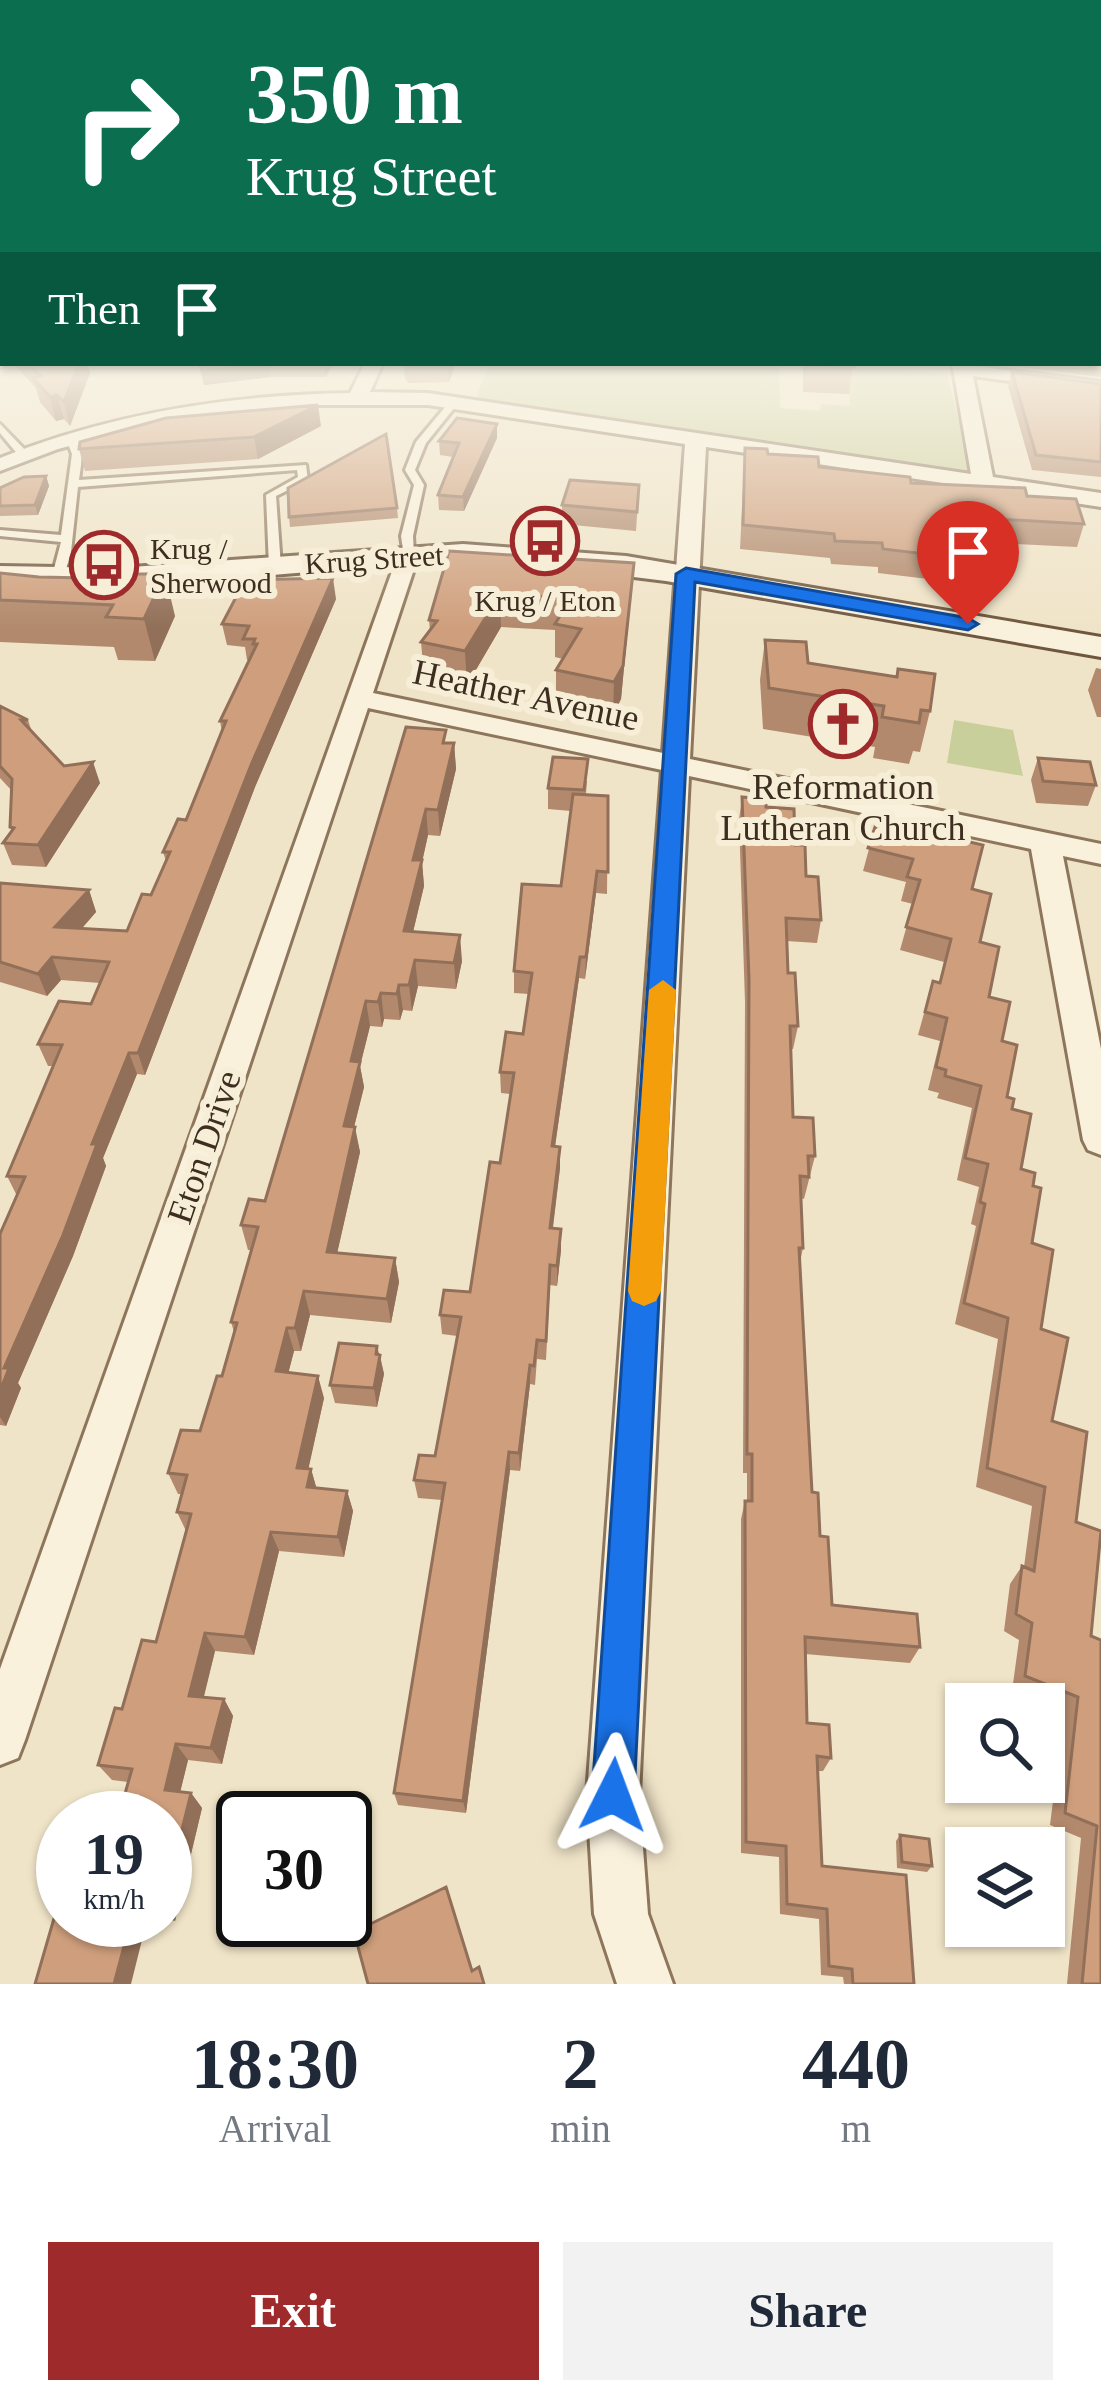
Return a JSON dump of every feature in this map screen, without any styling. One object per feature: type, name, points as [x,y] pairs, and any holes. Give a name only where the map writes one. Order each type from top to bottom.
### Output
[{"type":"street","points":[[0,465],[24,455],[78,451],[94,444]]},
{"type":"street","points":[[645,1984],[621,1914],[613,1795],[696,444]]},
{"type":"street","points":[[727,444],[1101,500]]},
{"type":"street","points":[[976,444],[983,482]]},
{"type":"street","name":"Krug Street","points":[[0,577],[183,578],[408,554],[544,555],[686,574],[1101,647]]},
{"type":"street","name":"Eton Drive","points":[[0,1740],[408,554]]},
{"type":"street","name":"Heather Avenue","points":[[359,698],[1101,854]]},
{"type":"street","points":[[1045,842],[1100,1131]]},
{"type":"lane","points":[[14,444],[24,455]]},
{"type":"lane","points":[[408,554],[407,536],[419,485],[410,470],[420,444]]},
{"type":"lane","points":[[57,580],[78,451]]},
{"type":"lane","points":[[73,484],[302,467],[304,478],[271,495],[275,567]]},
{"type":"lane","points":[[0,533],[67,539]]},
{"type":"green space","points":[[773,444],[964,444],[971,472]]},
{"type":"green space","points":[[954,720],[1013,730],[1023,776],[947,763]]},
{"type":"building","points":[[80,444],[158,444],[79,449]]},
{"type":"building","points":[[369,444],[387,444],[397,508],[289,517],[288,488]]},
{"type":"building","points":[[459,444],[488,444],[463,497],[438,495]]},
{"type":"building","points":[[1033,444],[1101,444],[1101,462],[1036,455]]},
{"type":"building","points":[[745,448],[818,457],[819,467],[910,477],[911,483],[1025,488],[1027,496],[1076,499],[1084,524],[979,518],[976,560],[883,549],[882,543],[835,541],[834,534],[743,525]]},
{"type":"building","points":[[46,476],[35,505],[0,506],[0,488],[24,477]]},
{"type":"building","points":[[570,480],[639,485],[637,512],[562,505]]},
{"type":"building","points":[[449,551],[634,563],[623,666],[614,682],[556,670],[581,629],[555,624],[571,598],[500,594],[465,651],[421,642],[437,621],[429,620]]},
{"type":"building","points":[[0,573],[135,579],[137,574],[165,574],[144,619],[106,617],[113,605],[0,600]]},
{"type":"building","points":[[333,578],[251,765],[138,1053],[129,1053],[92,1144],[97,1144],[63,1235],[4,1368],[9,1368],[0,1391],[0,1234],[25,1177],[7,1176],[62,1045],[38,1044],[59,1001],[91,1004],[109,962],[52,957],[38,974],[0,962],[0,883],[89,890],[55,927],[127,931],[142,894],[151,895],[178,819],[186,820],[226,721],[220,721],[257,644],[253,644],[255,639],[243,639],[249,626],[222,624],[245,580]]},
{"type":"building","points":[[765,640],[806,642],[808,663],[897,677],[898,669],[935,674],[930,711],[921,710],[919,723],[882,717],[884,706],[769,688]]},
{"type":"building","points":[[0,706],[28,720],[21,720],[64,766],[93,762],[38,845],[3,843],[14,828],[10,827],[12,779],[0,766]]},
{"type":"building","points":[[406,727],[446,730],[443,743],[454,743],[438,810],[426,809],[413,860],[422,860],[404,931],[460,935],[454,963],[415,960],[409,985],[399,985],[397,994],[381,993],[378,1002],[366,1001],[351,1061],[360,1062],[344,1126],[355,1127],[327,1252],[395,1258],[387,1299],[304,1291],[295,1328],[287,1328],[276,1371],[318,1376],[297,1468],[311,1469],[307,1487],[347,1491],[338,1537],[271,1532],[245,1637],[205,1633],[189,1696],[224,1699],[211,1748],[176,1744],[165,1790],[174,1791],[126,1791],[132,1769],[98,1765],[115,1708],[122,1709],[142,1640],[156,1642],[191,1514],[177,1512],[187,1475],[168,1473],[181,1430],[200,1431],[217,1376],[222,1376],[237,1323],[231,1322],[258,1227],[241,1225],[249,1199],[265,1201]]},
{"type":"building","points":[[553,757],[588,759],[584,790],[548,788]]},
{"type":"building","points":[[1038,758],[1090,762],[1096,785],[1043,781]]},
{"type":"building","points":[[573,794],[608,796],[608,872],[597,871],[552,1146],[560,1147],[550,1228],[561,1229],[557,1266],[550,1265],[546,1341],[537,1340],[534,1366],[530,1365],[519,1453],[509,1452],[463,1801],[394,1793],[445,1483],[414,1480],[419,1455],[435,1456],[461,1317],[440,1315],[444,1290],[470,1292],[490,1162],[500,1163],[514,1073],[500,1072],[506,1032],[523,1034],[532,973],[514,971],[522,884],[561,886]]},
{"type":"building","points":[[742,797],[766,799],[766,807],[794,809],[795,845],[805,845],[806,876],[818,877],[821,920],[786,918],[788,973],[795,973],[798,1026],[790,1026],[793,1117],[813,1118],[815,1156],[808,1156],[809,1177],[800,1176],[803,1248],[799,1248],[812,1492],[818,1493],[820,1536],[828,1537],[832,1605],[917,1614],[920,1647],[805,1637],[807,1723],[829,1725],[831,1758],[817,1756],[822,1866],[906,1875],[914,1984],[853,1984],[852,1969],[829,1966],[827,1909],[787,1904],[786,1846],[746,1842],[745,1501],[752,1501],[752,1454],[747,1454],[749,979]]},
{"type":"building","points":[[875,827],[938,842],[940,835],[983,845],[972,889],[991,894],[980,942],[999,947],[989,997],[1010,1002],[1002,1041],[1017,1045],[1007,1097],[1014,1099],[1012,1109],[1031,1114],[1021,1169],[1035,1173],[1033,1186],[1041,1188],[1032,1243],[1053,1250],[1041,1329],[1068,1338],[1052,1421],[1087,1432],[1076,1522],[1101,1531],[1091,1636],[1101,1640],[1101,1984],[1082,1984],[1097,1826],[1065,1813],[1078,1697],[1065,1692],[1065,1683],[1043,1683],[1025,1676],[1032,1623],[1016,1614],[1022,1566],[1034,1571],[1045,1487],[987,1468],[1008,1318],[964,1303],[985,1204],[980,1202],[988,1164],[965,1158],[981,1086],[945,1076],[946,1070],[936,1067],[947,1018],[925,1012],[933,981],[940,983],[951,939],[906,927],[920,880],[907,877],[913,859],[868,848]]},
{"type":"building","points":[[339,1343],[377,1346],[380,1355],[374,1388],[330,1385]]},
{"type":"building","points":[[900,1835],[929,1839],[932,1866],[902,1862]]},
{"type":"building","points":[[446,1887],[472,1971],[479,1967],[484,1984],[368,1984],[358,1947],[372,1947],[372,1923]]},
{"type":"building","points":[[46,1947],[124,1947],[114,1984],[35,1984]]},
{"type":"slow traffic","points":[[644,1291],[663,990]]},
{"type":"place","name":"Krug / Eton","points":[[545,541]]},
{"type":"place","name":"Krug / Sherwood","points":[[104,565]]},
{"type":"place","name":"Reformation Lutheran Church","points":[[843,724]]},
{"type":"route","points":[[613,1795],[686,574],[968,624]]}]
